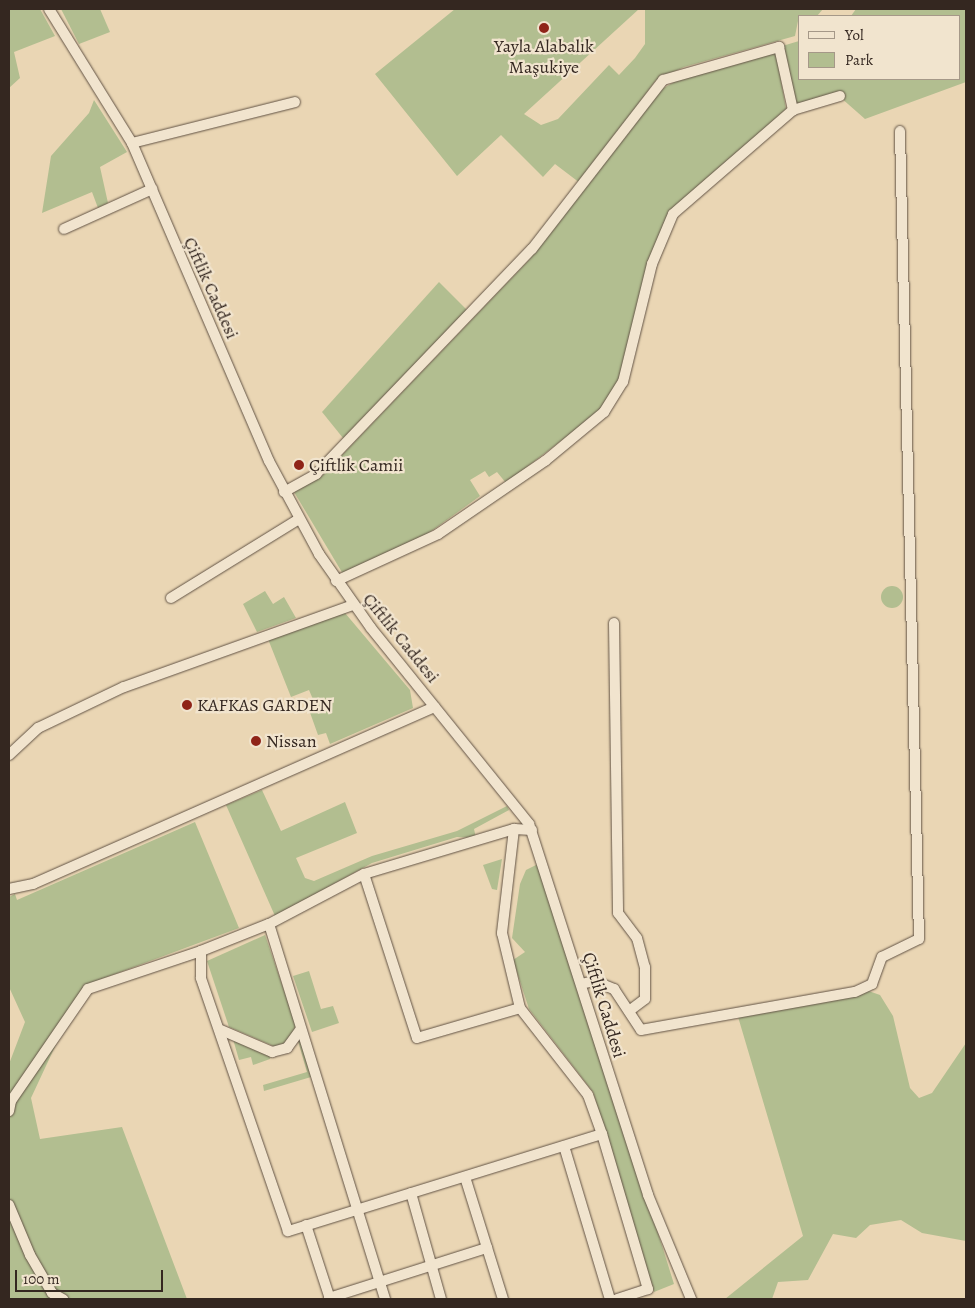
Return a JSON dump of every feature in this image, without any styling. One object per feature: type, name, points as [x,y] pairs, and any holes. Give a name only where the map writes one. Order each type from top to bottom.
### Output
[{"type":"street","name":"Çiftlik Caddesi","points":[[49,9],[132,143],[284,492],[299,519],[336,581],[353,605],[532,830],[648,1195],[691,1299]]},
{"type":"street","points":[[284,492],[316,474],[532,249],[663,80],[780,47],[793,110]]},
{"type":"street","points":[[336,581],[438,534],[544,461],[610,406],[623,382],[659,243],[673,214],[793,110],[840,96]]},
{"type":"street","points":[[132,143],[295,102]]},
{"type":"street","points":[[581,984],[594,982],[614,989],[641,1030],[855,992],[872,984],[882,957],[918,939],[900,131]]},
{"type":"street","points":[[64,229],[152,189]]},
{"type":"street","points":[[171,598],[299,519]]},
{"type":"street","points":[[9,755],[38,728],[124,687],[353,605]]},
{"type":"street","points":[[614,623],[618,913],[637,938],[645,967],[645,999],[629,1011]]},
{"type":"street","points":[[9,889],[32,884],[435,707]]},
{"type":"street","points":[[9,1111],[10,1101],[88,989],[200,951],[269,924],[364,874],[514,829],[532,830]]},
{"type":"street","points":[[514,829],[502,933],[520,1008],[588,1095],[602,1134],[648,1288],[617,1299]]},
{"type":"street","points":[[364,874],[417,1038],[520,1008]]},
{"type":"street","points":[[269,924],[300,1030],[385,1299]]},
{"type":"street","points":[[200,951],[201,978],[221,1030],[288,1231],[602,1134]]},
{"type":"street","points":[[221,1030],[272,1052],[287,1048],[300,1030]]},
{"type":"street","points":[[564,1146],[610,1299]]},
{"type":"street","points":[[465,1177],[503,1299]]},
{"type":"street","points":[[411,1193],[441,1299]]},
{"type":"street","points":[[9,1205],[35,1263],[52,1293],[63,1299]]},
{"type":"street","points":[[306,1225],[329,1299],[487,1248]]},
{"type":"green space","points":[[9,9],[40,9],[55,36],[14,52],[20,78],[9,88]]},
{"type":"green space","points":[[61,9],[100,9],[110,32],[79,44]]},
{"type":"green space","points":[[455,9],[639,9],[524,114],[541,125],[558,119],[609,65],[619,75],[635,58],[645,44],[645,9],[823,9],[818,15],[798,15],[795,36],[684,67],[656,80],[580,183],[555,164],[543,177],[501,135],[457,176],[375,74]]},
{"type":"green space","points":[[856,9],[966,9],[966,82],[865,119],[840,97],[793,110],[779,47],[798,41],[798,80],[960,80],[960,15],[852,15]]},
{"type":"green space","points":[[776,52],[786,109],[672,210],[620,382],[605,407],[506,483],[497,472],[489,477],[485,471],[470,480],[480,496],[419,540],[343,574],[294,492],[321,477],[529,260],[662,89],[681,78]]},
{"type":"green space","points":[[94,100],[127,152],[100,167],[108,203],[98,208],[92,192],[42,213],[51,156],[89,113]]},
{"type":"green space","points":[[439,282],[467,310],[343,438],[322,412]]},
{"type":"green space","points":[[892,586],[900,589],[903,597],[900,605],[892,608],[884,605],[881,597],[884,589]]},
{"type":"green space","points":[[265,591],[273,604],[284,597],[296,618],[257,632],[243,604]]},
{"type":"green space","points":[[345,613],[410,690],[413,708],[330,744],[326,733],[318,735],[308,707],[315,704],[309,690],[291,697],[268,639]]},
{"type":"green space","points":[[262,790],[281,831],[345,802],[357,833],[296,858],[305,878],[314,881],[372,856],[457,831],[507,806],[509,810],[474,829],[476,838],[457,837],[372,863],[275,916],[226,805]]},
{"type":"green space","points":[[195,822],[239,928],[99,980],[81,991],[31,1098],[40,1139],[122,1127],[187,1299],[9,1299],[9,1064],[25,1022],[9,987],[9,897],[15,894],[17,900]]},
{"type":"green space","points":[[502,859],[497,890],[492,889],[483,865]]},
{"type":"green space","points":[[542,862],[674,1284],[654,1292],[593,1092],[529,1009],[513,960],[525,952],[512,938],[520,884],[526,870]]},
{"type":"green space","points":[[265,935],[296,1025],[287,1044],[278,1048],[229,1027],[207,961]]},
{"type":"green space","points":[[309,971],[321,1009],[333,1006],[339,1023],[312,1032],[293,976]]},
{"type":"green space","points":[[860,988],[880,995],[893,1016],[910,1088],[919,1098],[932,1093],[966,1043],[966,1241],[922,1233],[901,1220],[870,1225],[856,1238],[833,1234],[808,1280],[778,1282],[772,1299],[725,1299],[803,1236],[736,1010]]},
{"type":"green space","points":[[233,1039],[271,1055],[270,1059],[253,1065],[251,1057],[239,1060]]},
{"type":"green space","points":[[301,1040],[311,1077],[264,1091],[263,1085],[307,1072],[298,1041]]},
{"type":"place","name":"Yayla Alabalık Maşukiye","points":[[544,28]]},
{"type":"place","name":"Çiftlik Camii","points":[[299,465]]},
{"type":"place","name":"KAFKAS GARDEN","points":[[187,705]]},
{"type":"place","name":"Nissan","points":[[256,741]]}]
